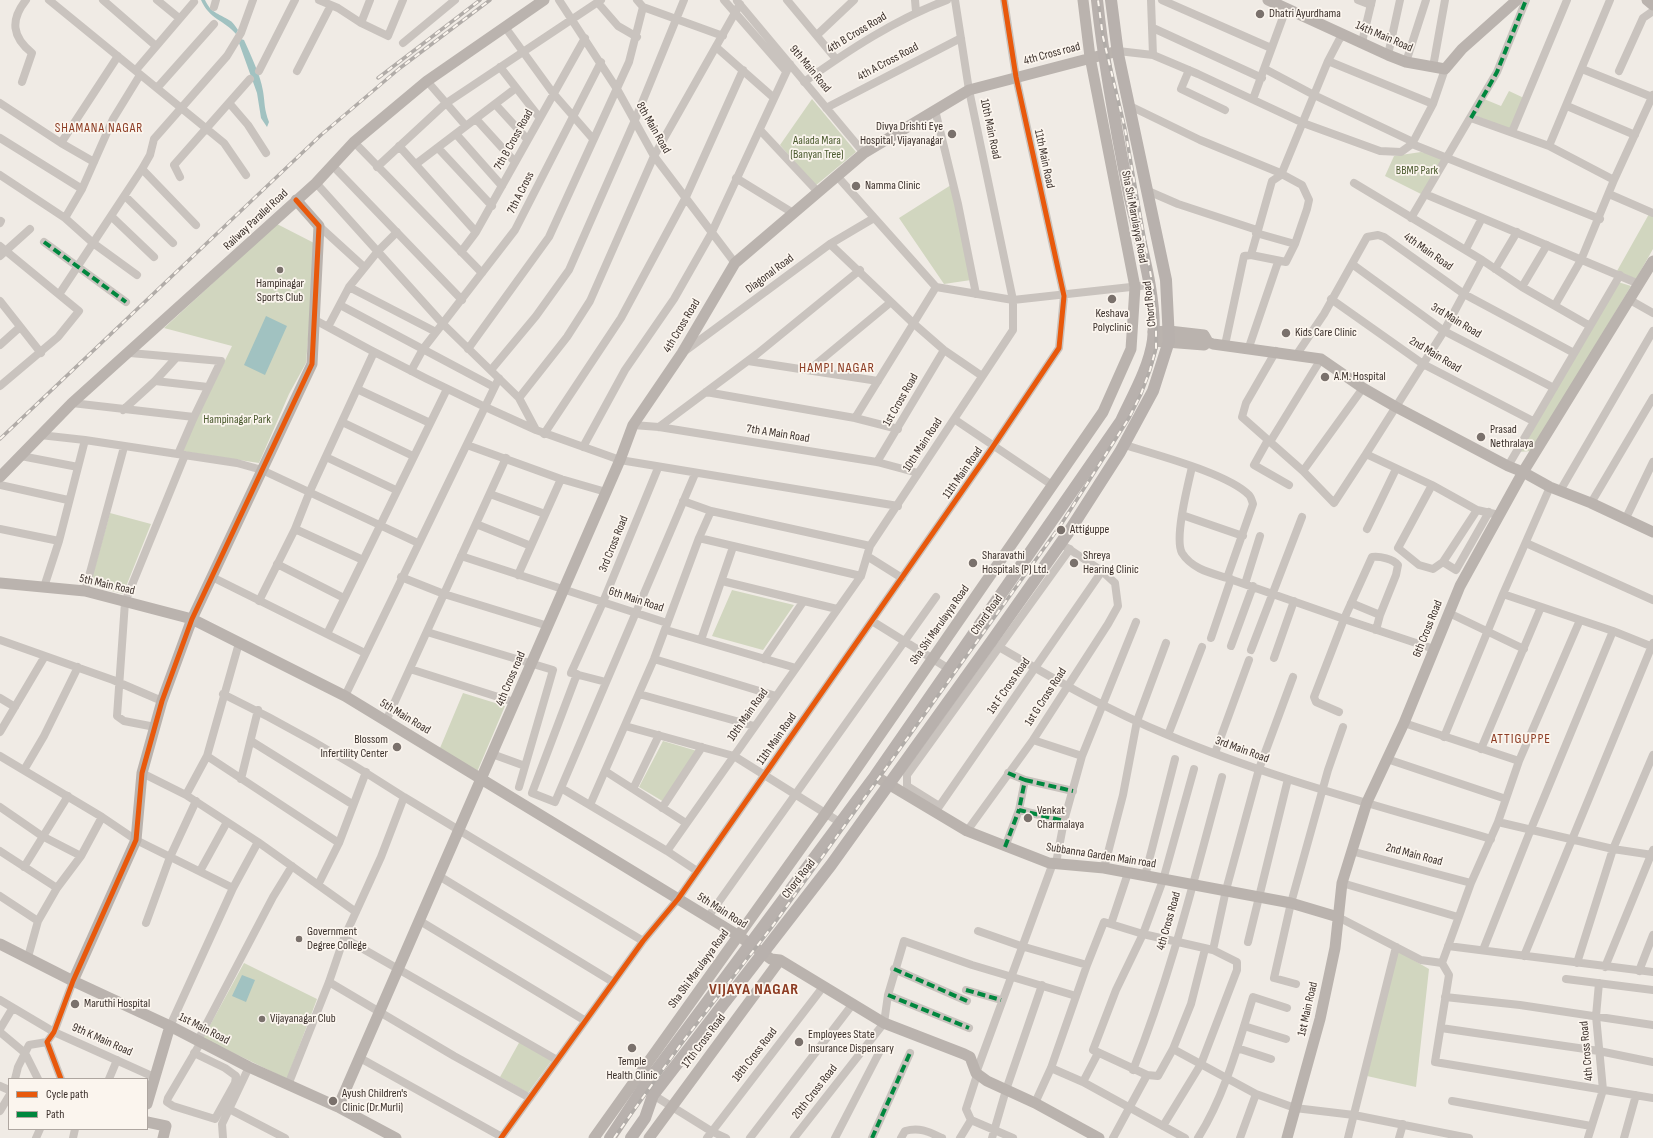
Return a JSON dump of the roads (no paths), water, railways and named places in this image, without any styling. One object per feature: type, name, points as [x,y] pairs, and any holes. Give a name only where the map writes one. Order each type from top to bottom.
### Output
[{"type":"main road","name":"Chord Road","points":[[610,1138],[744,940],[841,823],[875,776],[1121,421],[1140,381],[1153,337],[1149,285],[1129,193],[1103,54],[1096,0]]},
{"type":"main road","name":"Chord Road","points":[[631,1138],[645,1118],[653,1095],[831,865],[887,785],[1065,546],[1124,445],[1153,391],[1169,336],[1166,280],[1118,51],[1112,0]]},
{"type":"street","points":[[22,82],[32,53],[25,47],[18,37],[15,32],[14,24],[26,0]]},
{"type":"street","points":[[49,0],[224,143],[246,175]]},
{"type":"street","points":[[103,0],[156,46]]},
{"type":"street","points":[[157,0],[179,18]]},
{"type":"street","points":[[60,293],[142,169],[150,155],[154,139],[227,56],[241,33],[253,0]]},
{"type":"street","points":[[259,71],[294,0]]},
{"type":"street","points":[[319,0],[388,36],[403,0]]},
{"type":"street","points":[[297,72],[335,7],[342,0]]},
{"type":"street","points":[[361,23],[370,0]]},
{"type":"street","points":[[403,43],[455,0]]},
{"type":"street","name":"Railway Parallel Road","points":[[0,477],[72,403],[316,183],[354,142],[427,81],[544,0]]},
{"type":"street","name":"8th Main Road","points":[[560,0],[617,88],[654,156],[711,234],[735,263]]},
{"type":"street","points":[[637,0],[643,7],[677,18],[723,36]]},
{"type":"street","points":[[490,370],[536,316],[569,270],[635,120],[684,0]]},
{"type":"street","points":[[583,447],[625,370],[674,299],[711,234],[788,67],[724,0]]},
{"type":"street","points":[[817,35],[854,0]]},
{"type":"street","points":[[915,0],[916,12]]},
{"type":"street","name":"4th B Cross Road","points":[[804,82],[836,59],[916,12],[947,0]]},
{"type":"street","name":"10th Main Road","points":[[667,851],[861,576],[870,546],[898,506],[918,473],[1013,330],[1013,300],[969,90],[955,0]]},
{"type":"street","name":"11th Main Road","points":[[501,1137],[584,1020],[643,941],[678,899],[994,446],[1059,348],[1064,296],[1016,77],[1004,0]]},
{"type":"street","name":"Sha Shi Marulayya Road","points":[[594,1138],[744,940],[826,813],[1103,412],[1131,349],[1134,287],[1090,57],[1083,0]]},
{"type":"street","points":[[1151,0],[1153,55]]},
{"type":"street","points":[[1162,0],[1271,48]]},
{"type":"street","points":[[1358,0],[1372,2],[1362,42]]},
{"type":"street","points":[[1388,55],[1400,0]]},
{"type":"street","points":[[1406,62],[1426,0]]},
{"type":"street","points":[[1433,67],[1445,0]]},
{"type":"street","points":[[1118,51],[1153,55],[1254,99],[1303,123],[1380,151],[1401,152],[1412,144],[1433,104],[1445,69],[1462,49],[1517,0]]},
{"type":"street","points":[[1411,218],[1497,72],[1526,0]]},
{"type":"street","points":[[1512,132],[1567,0]]},
{"type":"street","points":[[1549,146],[1610,0]]},
{"type":"street","points":[[1647,0],[1653,5]]},
{"type":"street","points":[[377,167],[445,104],[573,20],[599,1],[618,26],[637,37]]},
{"type":"street","name":"14th Main Road","points":[[1271,1],[1388,55],[1406,62],[1445,69]]},
{"type":"street","points":[[65,218],[82,189],[113,119],[138,73],[156,46],[194,2]]},
{"type":"street","points":[[519,398],[567,337],[590,301],[654,156],[723,36],[735,12],[738,2]]},
{"type":"street","name":"9th Main Road","points":[[738,2],[788,67],[804,82],[864,153]]},
{"type":"street","points":[[793,2],[836,59]]},
{"type":"street","points":[[468,349],[549,236],[629,62],[637,37],[643,7]]},
{"type":"street","points":[[1254,99],[1286,9]]},
{"type":"street","points":[[1619,71],[1643,18],[1653,11]]},
{"type":"street","points":[[157,88],[214,24]]},
{"type":"street","points":[[505,27],[553,93],[593,139]]},
{"type":"street","points":[[1153,28],[1262,78]]},
{"type":"street","points":[[1251,255],[1272,181],[1281,174],[1328,61],[1339,40],[1344,34]]},
{"type":"street","name":"7th B Cross Road","points":[[461,252],[476,232],[492,206],[539,117],[585,38]]},
{"type":"street","name":"4th A Cross Road","points":[[826,108],[961,38]]},
{"type":"street","points":[[716,47],[774,98]]},
{"type":"street","name":"4th Cross road","points":[[896,133],[969,90],[1090,57],[1118,51]]},
{"type":"street","points":[[61,143],[118,56]]},
{"type":"street","points":[[1328,61],[1433,104]]},
{"type":"street","name":"7th A Cross","points":[[411,371],[423,350],[436,332],[515,230],[525,213],[572,116],[601,62]]},
{"type":"street","points":[[500,67],[539,117]]},
{"type":"street","points":[[1555,305],[1581,260],[1600,219],[1614,180],[1653,96],[1582,68]]},
{"type":"street","points":[[1265,69],[1314,95],[1409,140],[1412,144],[1600,219]]},
{"type":"street","points":[[544,434],[621,318],[685,199],[743,70]]},
{"type":"street","points":[[1189,70],[1181,89],[1225,110]]},
{"type":"street","points":[[180,178],[174,165],[207,130],[250,80]]},
{"type":"street","points":[[427,81],[445,104],[466,126]]},
{"type":"street","points":[[416,164],[516,88]]},
{"type":"street","points":[[0,103],[61,143],[94,162]]},
{"type":"street","points":[[230,104],[248,125],[266,153]]},
{"type":"street","points":[[495,104],[528,139]]},
{"type":"street","points":[[1130,106],[1200,140],[1281,174],[1302,185],[1309,200],[1295,244],[1286,262],[1278,262],[1251,255],[1244,256],[1225,345]]},
{"type":"street","points":[[1567,106],[1635,135]]},
{"type":"street","points":[[935,110],[958,204],[976,294]]},
{"type":"street","points":[[1471,118],[1549,146],[1614,180]]},
{"type":"street","points":[[476,119],[515,162]]},
{"type":"street","points":[[760,130],[818,192]]},
{"type":"street","name":"4th Cross Road","points":[[563,590],[620,460],[633,425],[682,353],[735,263],[864,153],[896,133]]},
{"type":"street","points":[[456,134],[502,186]]},
{"type":"street","points":[[0,138],[82,189]]},
{"type":"street","points":[[354,142],[482,273]]},
{"type":"street","points":[[399,146],[476,232]]},
{"type":"street","points":[[438,148],[492,206]]},
{"type":"street","points":[[332,165],[462,300]]},
{"type":"street","points":[[142,169],[196,225]]},
{"type":"street","points":[[0,175],[65,218],[92,243],[136,275]]},
{"type":"street","points":[[837,176],[936,287],[1013,300],[1064,296],[1149,285]]},
{"type":"street","points":[[736,178],[793,214]]},
{"type":"street","points":[[316,183],[443,324],[519,398],[536,430]]},
{"type":"street","points":[[1354,183],[1411,218],[1466,249],[1522,287],[1590,326]]},
{"type":"street","points":[[1148,191],[1178,204],[1295,244]]},
{"type":"street","points":[[1426,194],[1639,284]]},
{"type":"street","points":[[1609,194],[1653,213]]},
{"type":"street","points":[[125,196],[173,243]]},
{"type":"street","points":[[296,200],[319,226],[364,267]]},
{"type":"street","points":[[111,216],[154,257]]},
{"type":"street","name":"Diagonal Road","points":[[682,353],[830,244],[874,218]]},
{"type":"street","points":[[1466,249],[1482,218]]},
{"type":"street","points":[[15,1078],[18,1067],[29,1045],[47,1042],[54,1032],[73,981],[136,840],[142,773],[162,701],[192,619],[312,364],[319,226]]},
{"type":"street","points":[[0,386],[24,365],[41,353],[58,337],[79,310],[60,293],[2,251],[30,229]]},
{"type":"street","points":[[328,327],[349,287],[364,267],[397,232]]},
{"type":"street","points":[[1495,269],[1517,232]]},
{"type":"street","name":"4th Main Road","points":[[1297,354],[1308,338],[1367,237],[1378,235],[1384,237],[1464,294],[1574,353]]},
{"type":"street","points":[[44,242],[126,302]]},
{"type":"street","points":[[830,244],[860,270],[913,323],[944,350],[982,376]]},
{"type":"street","points":[[1522,287],[1547,245]]},
{"type":"street","points":[[1276,352],[1246,403],[1242,417],[1303,471],[1334,503],[1444,331],[1482,260]]},
{"type":"street","name":"6th Cross Road","points":[[1367,802],[1404,723],[1460,586],[1494,514],[1523,472],[1653,261]]},
{"type":"street","points":[[1249,348],[1278,262]]},
{"type":"street","name":"3rd Main Road","points":[[1352,264],[1444,331],[1554,388]]},
{"type":"street","points":[[659,427],[748,361],[860,270]]},
{"type":"street","points":[[1508,466],[1620,275]]},
{"type":"street","points":[[349,287],[436,332]]},
{"type":"street","points":[[854,418],[936,287]]},
{"type":"street","name":"2nd Main Road","points":[[1331,299],[1423,364],[1533,422]]},
{"type":"street","points":[[1630,300],[1653,313]]},
{"type":"street","points":[[0,301],[41,353]]},
{"type":"street","points":[[809,370],[891,302]]},
{"type":"street","points":[[340,305],[494,386]]},
{"type":"street","points":[[315,320],[374,352],[483,407],[544,434],[620,460],[658,468],[898,506]]},
{"type":"street","points":[[0,345],[20,327]]},
{"type":"street","points":[[1444,737],[1503,594],[1526,543],[1555,489],[1653,331]]},
{"type":"street","points":[[1153,337],[1204,335],[1208,342],[1297,354],[1321,359],[1363,388],[1396,407],[1508,466],[1523,472],[1555,489],[1591,503],[1653,532]]},
{"type":"street","name":"1st Cross Road","points":[[877,462],[944,350]]},
{"type":"street","points":[[130,352],[221,362],[194,417],[182,454],[125,602],[117,716],[124,721],[155,727]]},
{"type":"street","points":[[259,601],[295,529],[310,491],[374,352]]},
{"type":"street","points":[[123,410],[155,381],[176,358]]},
{"type":"street","points":[[1289,485],[1254,465],[1321,359]]},
{"type":"street","points":[[748,361],[878,381]]},
{"type":"street","points":[[345,696],[401,577],[467,445],[483,407],[499,378]]},
{"type":"street","points":[[155,381],[208,387]]},
{"type":"street","points":[[1303,471],[1363,388]]},
{"type":"street","points":[[357,389],[430,423]]},
{"type":"street","points":[[327,634],[396,490],[447,389]]},
{"type":"street","points":[[706,392],[854,418],[898,429]]},
{"type":"street","points":[[1591,503],[1653,398]]},
{"type":"street","points":[[72,403],[194,417]]},
{"type":"street","points":[[954,419],[1052,485]]},
{"type":"street","points":[[342,422],[413,456]]},
{"type":"street","name":"7th A Main Road","points":[[633,425],[659,427],[877,462],[918,473]]},
{"type":"street","points":[[40,435],[237,462],[262,470],[310,491],[418,543]]},
{"type":"street","points":[[44,587],[59,541],[68,500],[85,440]]},
{"type":"street","points":[[467,445],[561,479],[606,492]]},
{"type":"street","points":[[1124,445],[1192,467],[1236,486],[1250,496],[1253,504],[1211,638]]},
{"type":"street","points":[[84,592],[124,447]]},
{"type":"street","points":[[1366,454],[1396,469],[1432,484],[1478,510],[1494,514],[1473,540],[1456,570],[1444,562]]},
{"type":"street","points":[[21,456],[78,467]]},
{"type":"street","points":[[326,456],[396,490]]},
{"type":"street","points":[[386,721],[506,458]]},
{"type":"street","points":[[1625,520],[1653,462]]},
{"type":"street","points":[[1192,467],[1182,515],[1179,543],[1182,552],[1190,562],[1203,570],[1434,649]]},
{"type":"street","name":"3rd Cross Road","points":[[561,788],[555,802],[532,793],[574,673],[658,468]]},
{"type":"street","points":[[1367,529],[1396,469]]},
{"type":"street","points":[[695,474],[561,788],[667,851],[697,871]]},
{"type":"street","points":[[518,575],[561,479]]},
{"type":"street","points":[[0,484],[68,500]]},
{"type":"street","points":[[1432,484],[1398,548],[1419,564],[1433,569],[1444,562],[1478,510]]},
{"type":"street","points":[[490,494],[545,514]]},
{"type":"street","points":[[683,501],[711,510],[870,546]]},
{"type":"street","points":[[590,805],[654,659],[699,538],[711,510]]},
{"type":"street","points":[[1182,515],[1243,536]]},
{"type":"street","points":[[1251,650],[1302,517]]},
{"type":"street","points":[[476,524],[531,546]]},
{"type":"street","points":[[0,529],[59,541]]},
{"type":"street","points":[[295,529],[363,560]]},
{"type":"street","points":[[1462,533],[1473,540]]},
{"type":"street","points":[[1231,646],[1249,585],[1260,536]]},
{"type":"street","points":[[699,538],[861,576]]},
{"type":"street","points":[[1526,543],[1653,600]]},
{"type":"street","points":[[937,810],[907,786],[907,775],[999,647],[1065,546]]},
{"type":"street","name":"1st G Cross Road","points":[[967,831],[1033,740],[1118,606],[1115,583],[1102,571],[1065,546]]},
{"type":"street","points":[[701,640],[733,547]]},
{"type":"street","name":"6th Main Road","points":[[461,556],[563,590],[636,612],[701,640],[796,668]]},
{"type":"street","points":[[867,556],[902,578]]},
{"type":"street","points":[[1339,712],[1316,702],[1314,697],[1344,619],[1372,556],[1380,556],[1396,563],[1398,566],[1376,630]]},
{"type":"street","points":[[277,564],[344,598]]},
{"type":"street","name":"1st F Cross Road","points":[[937,810],[1102,571]]},
{"type":"street","points":[[212,577],[365,653]]},
{"type":"street","points":[[401,577],[444,594],[548,626]]},
{"type":"street","points":[[722,581],[803,602],[837,609]]},
{"type":"street","name":"5th Main Road","points":[[0,583],[84,592],[192,619],[345,696],[708,917],[771,959],[780,960],[852,1005],[884,1022],[970,1057],[976,1074]]},
{"type":"street","name":"4th Cross road","points":[[338,1107],[563,590]]},
{"type":"street","points":[[1503,594],[1652,645],[1524,956]]},
{"type":"street","points":[[708,917],[903,641],[936,597]]},
{"type":"street","points":[[1274,658],[1294,601]]},
{"type":"street","points":[[764,659],[803,602]]},
{"type":"street","points":[[1352,603],[1380,615]]},
{"type":"street","points":[[1481,749],[1541,607]]},
{"type":"street","points":[[1449,613],[1524,649]]},
{"type":"street","points":[[1580,620],[1519,762],[1498,822],[1458,917],[1442,963],[1449,975],[1435,1062],[1653,1098]]},
{"type":"street","points":[[872,621],[949,669]]},
{"type":"street","points":[[1013,1138],[971,1120],[966,1109],[1001,1000],[1054,863],[1082,756],[1136,622]]},
{"type":"street","points":[[1483,950],[1531,829],[1613,631]]},
{"type":"street","points":[[426,632],[553,672],[518,787]]},
{"type":"street","points":[[0,640],[78,667],[162,701]]},
{"type":"street","points":[[1104,868],[1123,795],[1137,721],[1166,642]]},
{"type":"street","points":[[186,794],[207,756],[223,694],[239,643]]},
{"type":"street","name":"3rd Main Road","points":[[999,647],[1067,686],[1168,735],[1288,779],[1491,839]]},
{"type":"street","points":[[1168,735],[1202,648]]},
{"type":"street","points":[[0,732],[45,656]]},
{"type":"street","points":[[654,659],[776,696]]},
{"type":"street","points":[[1215,753],[1249,660]]},
{"type":"street","points":[[24,770],[44,736],[78,667]]},
{"type":"street","points":[[410,668],[514,702]]},
{"type":"street","points":[[574,673],[606,682]]},
{"type":"street","points":[[1194,768],[1163,880],[1143,934],[1116,990],[1093,1050],[1147,1076],[1158,1076],[1173,1049],[1191,1004],[1209,949],[1259,769],[1293,677]]},
{"type":"street","points":[[223,694],[258,710],[366,772],[404,797],[643,941]]},
{"type":"street","points":[[639,694],[754,726]]},
{"type":"street","points":[[0,698],[15,707]]},
{"type":"street","points":[[241,779],[258,710]]},
{"type":"street","points":[[1404,723],[1519,762]]},
{"type":"street","points":[[625,726],[734,756],[841,823]]},
{"type":"street","points":[[1296,984],[1274,978],[1291,903],[1323,789],[1343,727]]},
{"type":"street","points":[[633,789],[659,735]]},
{"type":"street","points":[[1033,740],[1082,756]]},
{"type":"street","points":[[251,741],[352,804]]},
{"type":"street","points":[[662,808],[702,747]]},
{"type":"street","points":[[492,754],[525,766]]},
{"type":"street","points":[[1577,963],[1613,849],[1653,755]]},
{"type":"street","points":[[0,756],[68,796],[136,840],[233,888]]},
{"type":"street","points":[[207,756],[339,843]]},
{"type":"street","points":[[1144,876],[1175,759]]},
{"type":"street","points":[[1387,759],[1506,800]]},
{"type":"street","points":[[605,771],[686,823]]},
{"type":"street","points":[[318,885],[339,843],[352,804],[366,772]]},
{"type":"street","points":[[142,773],[186,794],[258,842],[356,912]]},
{"type":"street","points":[[1008,773],[1025,780],[1073,791]]},
{"type":"street","name":"Subbanna Garden Main road","points":[[875,776],[887,785],[937,810],[967,831],[1005,847],[1054,863],[1104,868],[1193,886],[1259,896],[1291,903],[1338,917]]},
{"type":"street","name":"4th Cross Road","points":[[1133,1070],[1154,1018],[1177,943],[1222,777]]},
{"type":"street","points":[[1248,942],[1288,779]]},
{"type":"street","points":[[1005,847],[1019,810],[1025,780]]},
{"type":"street","points":[[24,867],[68,796]]},
{"type":"street","points":[[288,1084],[329,982],[344,938],[381,857],[404,797]]},
{"type":"street","points":[[146,923],[170,857],[196,801]]},
{"type":"street","name":"1st Main Road","points":[[1287,1138],[1320,1019],[1335,948],[1342,883],[1367,802]]},
{"type":"street","points":[[0,807],[42,836],[81,856]]},
{"type":"street","points":[[1019,810],[1064,821]]},
{"type":"street","points":[[28,958],[38,921],[57,888],[81,856],[102,817]]},
{"type":"street","points":[[200,871],[228,822]]},
{"type":"street","points":[[1498,822],[1613,849],[1652,853],[1605,967]]},
{"type":"street","points":[[148,1100],[170,1026],[233,888],[258,842]]},
{"type":"street","points":[[0,851],[57,888]]},
{"type":"street","name":"2nd Main Road","points":[[1351,851],[1472,883]]},
{"type":"street","points":[[194,1053],[225,1068],[236,1076],[235,1083],[215,1119],[173,1106],[167,1102],[194,1053],[273,897],[292,866]]},
{"type":"street","points":[[1111,924],[1128,873]]},
{"type":"street","points":[[439,876],[613,982]]},
{"type":"street","points":[[1342,883],[1458,917]]},
{"type":"street","points":[[0,896],[38,921]]},
{"type":"street","points":[[1338,917],[1421,960],[1442,963]]},
{"type":"street","points":[[420,921],[584,1020]]},
{"type":"street","points":[[1035,1103],[1051,1068],[1087,965],[1104,922],[1177,943],[1209,949],[1235,960],[1238,965],[1219,1022],[1201,1064],[1163,1126]]},
{"type":"street","points":[[978,931],[1021,946],[1087,965]]},
{"type":"street","points":[[1639,971],[1653,935]]},
{"type":"street","points":[[344,938],[557,1060]]},
{"type":"street","points":[[884,1022],[894,969],[904,941],[972,965],[1076,996]]},
{"type":"street","name":"1st Main Road","points":[[0,944],[249,1066],[338,1107],[396,1138]]},
{"type":"street","points":[[1448,946],[1653,972]]},
{"type":"street","points":[[1348,1138],[1396,947]]},
{"type":"street","name":"17th Cross Road","points":[[649,1138],[780,960]]},
{"type":"street","points":[[894,969],[967,1001]]},
{"type":"street","points":[[1566,978],[1599,984],[1653,990]]},
{"type":"street","points":[[329,982],[454,1056],[530,1098]]},
{"type":"street","name":"4th Cross Road","points":[[1588,1138],[1603,1090],[1596,1016],[1599,984]]},
{"type":"street","points":[[992,1138],[1006,1090],[1042,985]]},
{"type":"street","name":"18th Cross Road","points":[[709,1135],[823,987]]},
{"type":"street","points":[[966,990],[1001,1000]]},
{"type":"street","points":[[888,995],[969,1028]]},
{"type":"street","points":[[1198,1138],[1211,1116],[1227,1078],[1253,997],[1287,1008]]},
{"type":"street","points":[[1445,997],[1520,1004],[1653,1025]]},
{"type":"street","name":"9th K Main Road","points":[[0,1000],[12,1009],[54,1032],[154,1077]]},
{"type":"street","points":[[750,1138],[852,1005]]},
{"type":"street","points":[[0,1029],[12,1009]]},
{"type":"street","name":"20th Cross Road","points":[[794,1138],[884,1022]]},
{"type":"street","points":[[1244,1026],[1286,1039]]},
{"type":"street","points":[[1441,1028],[1599,1051],[1653,1062]]},
{"type":"street","points":[[0,1032],[25,1053],[38,1078]]},
{"type":"street","points":[[47,1042],[60,1078]]},
{"type":"street","points":[[1237,1048],[1271,1059]]},
{"type":"street","points":[[835,1138],[881,1049]]},
{"type":"street","points":[[1173,1049],[1256,1094],[1295,1108],[1354,1114],[1403,1124],[1438,1135],[1466,1138]]},
{"type":"street","points":[[872,1138],[910,1053]]},
{"type":"street","points":[[1083,1082],[1098,1053]]},
{"type":"street","points":[[360,1058],[501,1137]]},
{"type":"street","points":[[109,1078],[117,1060]]},
{"type":"street","points":[[223,1138],[222,1124],[249,1066]]},
{"type":"street","points":[[1051,1068],[1083,1082],[1185,1138]]},
{"type":"street","points":[[976,1074],[1035,1103],[1099,1138]]},
{"type":"street","points":[[1113,1138],[1128,1108],[1147,1076]]},
{"type":"street","points":[[643,1088],[709,1135],[726,1138]]},
{"type":"street","points":[[1240,1138],[1256,1094]]},
{"type":"street","points":[[1624,1138],[1636,1095]]},
{"type":"street","points":[[0,1111],[8,1098]]},
{"type":"street","points":[[1452,1101],[1592,1126]]},
{"type":"street","points":[[229,1109],[284,1138]]},
{"type":"street","points":[[960,1138],[971,1120]]},
{"type":"street","points":[[148,1122],[166,1126],[163,1138]]},
{"type":"street","points":[[1399,1138],[1403,1124]]},
{"type":"street","points":[[901,1138],[905,1131],[915,1128],[924,1130],[942,1138]]},
{"type":"water","points":[[201,0],[205,0],[212,10],[232,22],[238,30],[236,34],[212,15]]},
{"type":"water","points":[[241,39],[244,40],[260,78],[265,110],[269,122],[267,127],[261,118],[257,93],[239,43]]},
{"type":"water","points":[[266,316],[287,326],[265,375],[244,365]]},
{"type":"water","points":[[242,975],[255,980],[246,1002],[232,996]]},
{"type":"railway","points":[[378,78],[480,0]]},
{"type":"railway","points":[[0,439],[321,135],[400,68],[490,0]]},
{"type":"railway","points":[[614,1138],[681,1044],[771,928],[1060,526],[1129,418],[1141,394],[1156,348],[1153,288],[1125,129],[1103,37],[1098,0]]},
{"type":"place","name":"Dhatri Ayurdhama","points":[[1260,14]]},
{"type":"place","name":"Divya Drishti Eye Hospital, Vijayanagar","points":[[952,134]]},
{"type":"place","name":"Namma Clinic","points":[[856,186]]},
{"type":"place","name":"Hampinagar Sports Club","points":[[280,270]]},
{"type":"place","name":"Keshava Polyclinic","points":[[1112,299]]},
{"type":"place","name":"Kids Care Clinic","points":[[1286,333]]},
{"type":"place","name":"A.M. Hospital","points":[[1325,377]]},
{"type":"place","name":"Prasad Nethralaya","points":[[1481,437]]},
{"type":"place","name":"Attiguppe","points":[[1061,530]]},
{"type":"place","name":"Sharavathi Hospitals (P) Ltd.","points":[[973,563]]},
{"type":"place","name":"Shreya Hearing Clinic","points":[[1074,563]]},
{"type":"place","name":"Blossom Infertility Center","points":[[397,747]]},
{"type":"place","name":"Venkat Charmalaya","points":[[1028,818]]},
{"type":"place","name":"Government Degree College","points":[[299,939]]},
{"type":"place","name":"Maruthi Hospital","points":[[75,1004]]},
{"type":"place","name":"Vijayanagar Club","points":[[262,1019]]},
{"type":"place","name":"Employees State Insurance Dispensary","points":[[799,1042]]},
{"type":"place","name":"Temple Health Clinic","points":[[632,1048]]},
{"type":"place","name":"Ayush Children's Clinic (Dr.Murli)","points":[[333,1101]]},
{"type":"district","name":"SHAMANA NAGAR","points":[[99,129]]},
{"type":"district","name":"HAMPI NAGAR","points":[[837,368]]},
{"type":"district","name":"ATTIGUPPE","points":[[1521,739]]},
{"type":"district","name":"VIJAYA NAGAR","points":[[754,990]]},
{"type":"park label","name":"Aalada Mara (Banyan Tree)","points":[[817,148]]},
{"type":"park label","name":"BBMP Park","points":[[1417,171]]},
{"type":"park label","name":"Hampinagar Park","points":[[237,420]]}]
